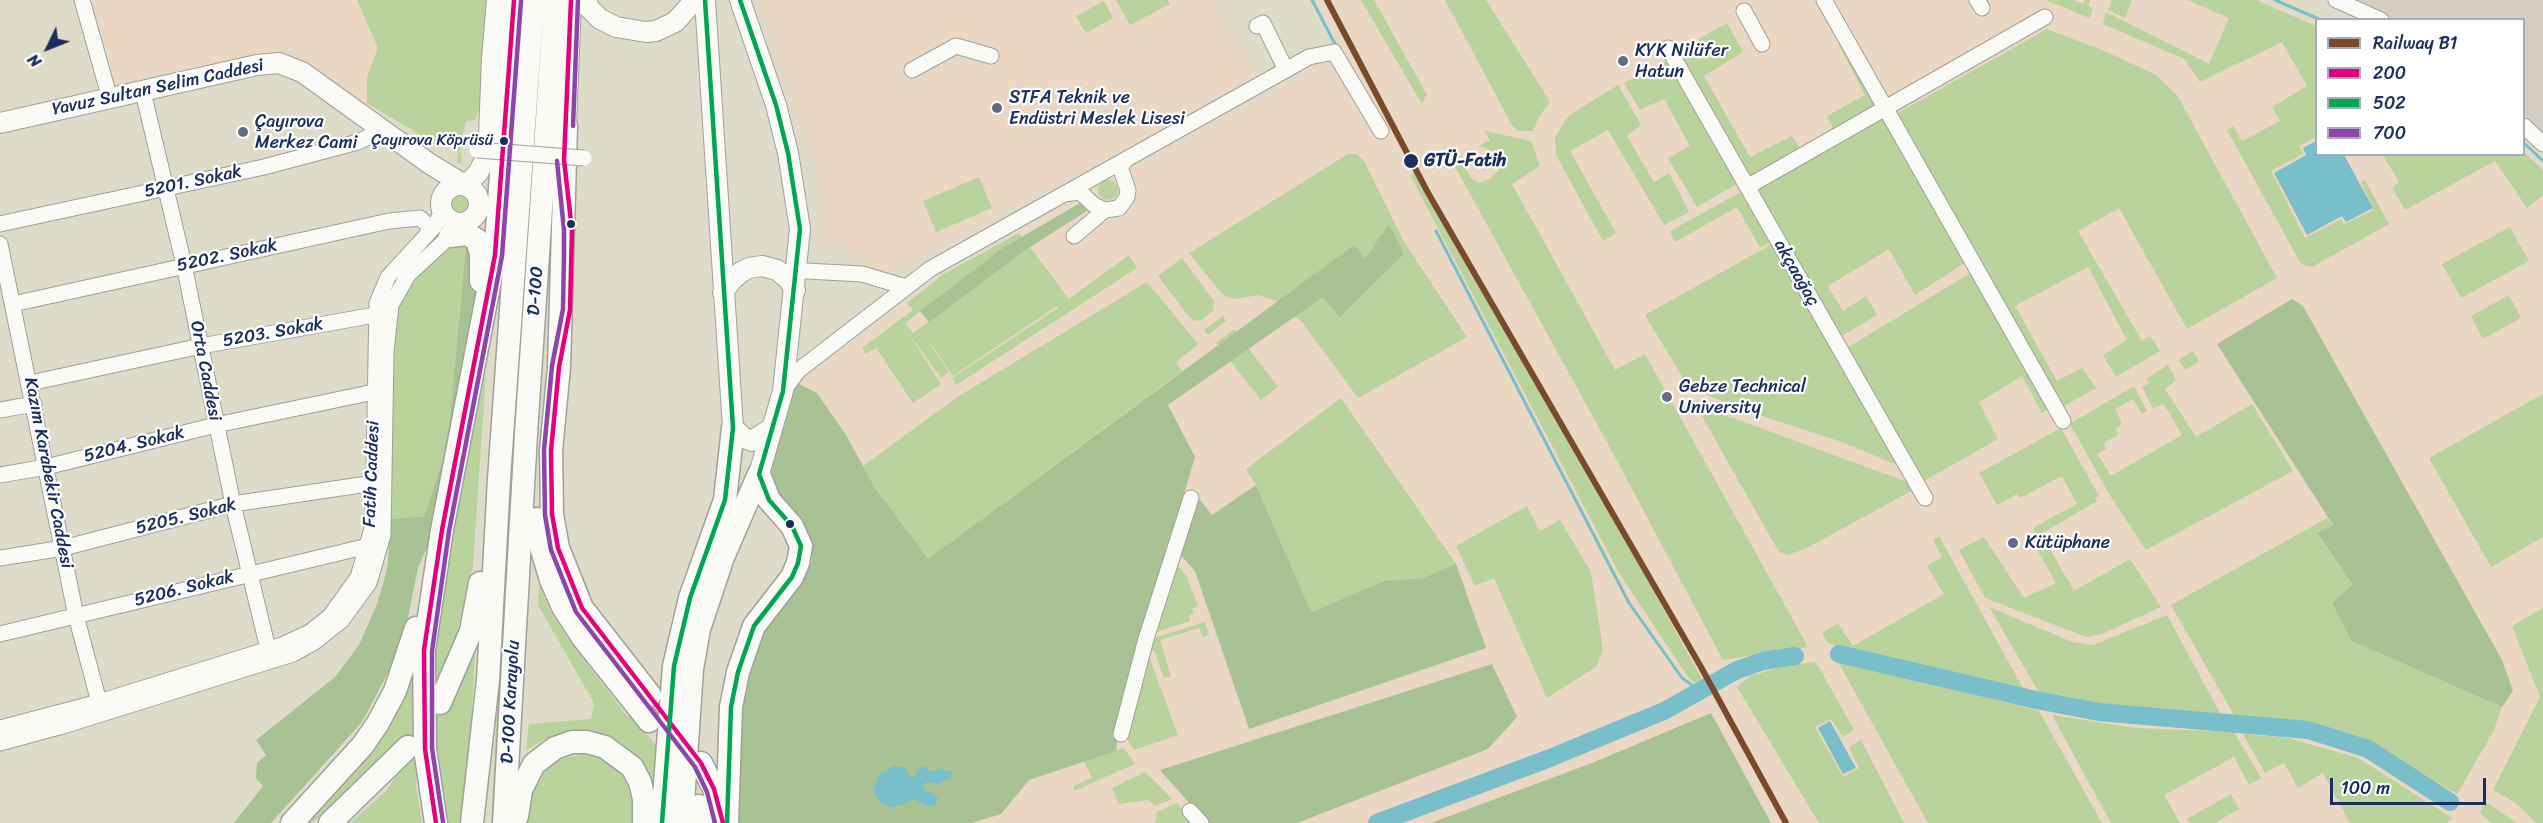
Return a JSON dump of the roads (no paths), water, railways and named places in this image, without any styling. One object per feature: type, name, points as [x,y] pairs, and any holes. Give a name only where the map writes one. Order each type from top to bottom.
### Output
[{"type":"highway","points":[[436,823],[425,749],[423,678],[426,624],[499,224],[514,0]]},
{"type":"highway","name":"D-100","points":[[488,680],[499,479],[534,0]]},
{"type":"highway","name":"D-100","points":[[518,582],[555,0]]},
{"type":"highway","points":[[566,126],[559,368],[551,451],[552,514],[558,548],[582,608],[650,695]]},
{"type":"highway","points":[[448,218],[460,234],[473,235],[479,245],[482,264],[477,351]]},
{"type":"highway","points":[[531,356],[537,417],[536,514],[542,550],[551,580],[563,607],[584,638],[649,721]]},
{"type":"highway","points":[[662,823],[674,666],[690,598],[725,500],[733,428]]},
{"type":"highway","points":[[679,823],[683,803],[692,669],[699,629],[723,557],[759,474]]},
{"type":"highway","points":[[725,823],[731,707],[738,672],[754,626],[792,577],[798,563],[801,546],[792,526],[769,500],[759,474]]},
{"type":"highway","points":[[440,703],[473,626],[486,540],[499,479]]},
{"type":"highway","points":[[292,823],[363,745],[395,691],[410,652],[442,530]]},
{"type":"highway","name":"D-100 Karayolu","points":[[504,823],[518,582]]},
{"type":"highway","points":[[472,823],[488,680]]},
{"type":"highway","name":"D-100 Karayolu","points":[[479,823],[488,680]]},
{"type":"highway","points":[[517,823],[521,790],[534,764],[555,748],[579,742],[605,747],[632,767],[640,782],[644,799],[644,823]]},
{"type":"highway","points":[[330,823],[408,747]]},
{"type":"highway","points":[[700,763],[714,789],[725,823]]},
{"type":"main road","points":[[448,218],[450,188],[464,184],[478,173],[485,160],[489,136],[492,50],[497,0]]},
{"type":"main road","points":[[566,126],[571,0]]},
{"type":"main road","points":[[586,0],[600,19],[616,27],[646,32],[656,31],[675,22],[695,0]]},
{"type":"main road","points":[[705,0],[733,428],[744,438],[752,441],[772,428]]},
{"type":"main road","points":[[740,0],[776,105],[788,153],[800,229],[783,391],[759,474]]},
{"type":"main road","name":"Yavuz Sultan Selim Caddesi","points":[[0,123],[257,65],[279,63],[302,72],[430,164],[464,184]]},
{"type":"main road","points":[[430,164],[440,179],[448,218]]},
{"type":"main road","points":[[448,218],[475,216],[480,205],[476,193],[464,184]]},
{"type":"main road","points":[[723,293],[741,272],[749,268],[762,267],[777,270],[788,279],[795,290]]},
{"type":"street","points":[[82,0],[110,99]]},
{"type":"street","points":[[1824,0],[2063,421]]},
{"type":"street","points":[[2336,0],[2376,18]]},
{"type":"street","points":[[1743,11],[1762,44]]},
{"type":"street","points":[[1747,187],[2044,17]]},
{"type":"street","points":[[1257,26],[1263,23],[1286,70]]},
{"type":"street","points":[[912,70],[956,46],[991,56]]},
{"type":"street","name":"akçaağaç","points":[[1668,48],[1925,498]]},
{"type":"street","points":[[783,391],[799,370],[930,269],[1309,57],[1334,52],[1381,131]]},
{"type":"street","name":"Orta Caddesi","points":[[143,92],[184,265],[233,504],[268,649]]},
{"type":"street","points":[[2525,128],[2543,144]]},
{"type":"street","name":"5201. Sokak","points":[[0,224],[343,147],[369,138],[382,130]]},
{"type":"street","points":[[477,150],[584,158]]},
{"type":"street","points":[[1055,198],[1080,192],[1086,195],[1094,205],[1105,210],[1119,208],[1127,197],[1127,184],[1120,167],[1126,160]]},
{"type":"street","points":[[1074,237],[1105,210]]},
{"type":"street","points":[[415,217],[428,224],[429,229],[426,235]]},
{"type":"street","name":"5202. Sokak","points":[[13,304],[184,265],[415,217],[424,217],[434,223],[448,218]]},
{"type":"street","points":[[382,376],[389,314],[397,291],[417,266],[448,218]]},
{"type":"street","name":"Fatih Caddesi","points":[[0,728],[99,702],[296,639],[321,624],[355,593],[367,570],[368,546],[373,525],[378,401],[382,376],[375,315],[379,295],[388,277],[426,235],[448,218]]},
{"type":"street","name":"Kazım Karabekir Caddesi","points":[[0,244],[76,616],[99,702]]},
{"type":"street","points":[[806,271],[862,274],[906,286]]},
{"type":"street","name":"5203. Sokak","points":[[30,383],[201,346],[375,315]]},
{"type":"street","points":[[789,348],[795,356],[801,358],[819,354]]},
{"type":"street","points":[[367,570],[384,528],[378,401]]},
{"type":"street","name":"5204. Sokak","points":[[0,475],[46,467],[216,425],[378,401]]},
{"type":"street","points":[[0,410],[34,404]]},
{"type":"street","name":"5205. Sokak","points":[[0,558],[63,548],[233,504],[374,483]]},
{"type":"street","points":[[1121,734],[1146,639],[1191,498]]},
{"type":"street","name":"5206. Sokak","points":[[0,634],[368,546]]},
{"type":"street","points":[[0,742],[63,726],[293,654],[336,626],[355,593]]},
{"type":"street","points":[[1190,811],[1201,823]]},
{"type":"water","points":[[2315,142],[2315,156],[2345,156],[2373,208],[2346,222],[2342,216],[2307,235],[2274,173],[2306,155],[2303,148]]},
{"type":"water","points":[[1830,721],[1856,768],[1843,774],[1818,728]]},
{"type":"water","points":[[893,766],[904,767],[909,775],[914,777],[921,767],[925,766],[931,772],[942,768],[945,771],[952,771],[953,775],[939,784],[927,782],[923,785],[924,789],[938,798],[935,806],[927,806],[913,799],[891,807],[880,803],[873,790],[880,773]]},
{"type":"waterway","points":[[1312,0],[1335,44]]},
{"type":"waterway","points":[[2275,0],[2316,18]]},
{"type":"waterway","points":[[2525,144],[2543,161]]},
{"type":"waterway","points":[[1436,231],[1629,603],[1682,678],[1699,690]]},
{"type":"waterway","points":[[1839,654],[2036,700],[2099,712],[2308,730],[2368,749],[2450,802]]},
{"type":"waterway","points":[[1377,823],[1550,758],[1664,711],[1737,670],[1763,661],[1795,656]]},
{"type":"rail line","name":"B1","points":[[1327,0],[1427,191],[1701,667],[1786,823]]},
{"type":"place","name":"KYK Nilüfer Hatun","points":[[1623,61]]},
{"type":"place","name":"STFA Teknik ve Endüstri Meslek Lisesi","points":[[997,108]]},
{"type":"place","name":"Çayırova Merkez Cami","points":[[243,132]]},
{"type":"place","name":"Çayırova Köprüsü","points":[[504,141]]},
{"type":"place","name":"GTÜ-Fatih","points":[[1411,161]]},
{"type":"place","name":"Gebze Technical University","points":[[1667,397]]},
{"type":"place","name":"Kütüphane","points":[[2013,543]]}]
